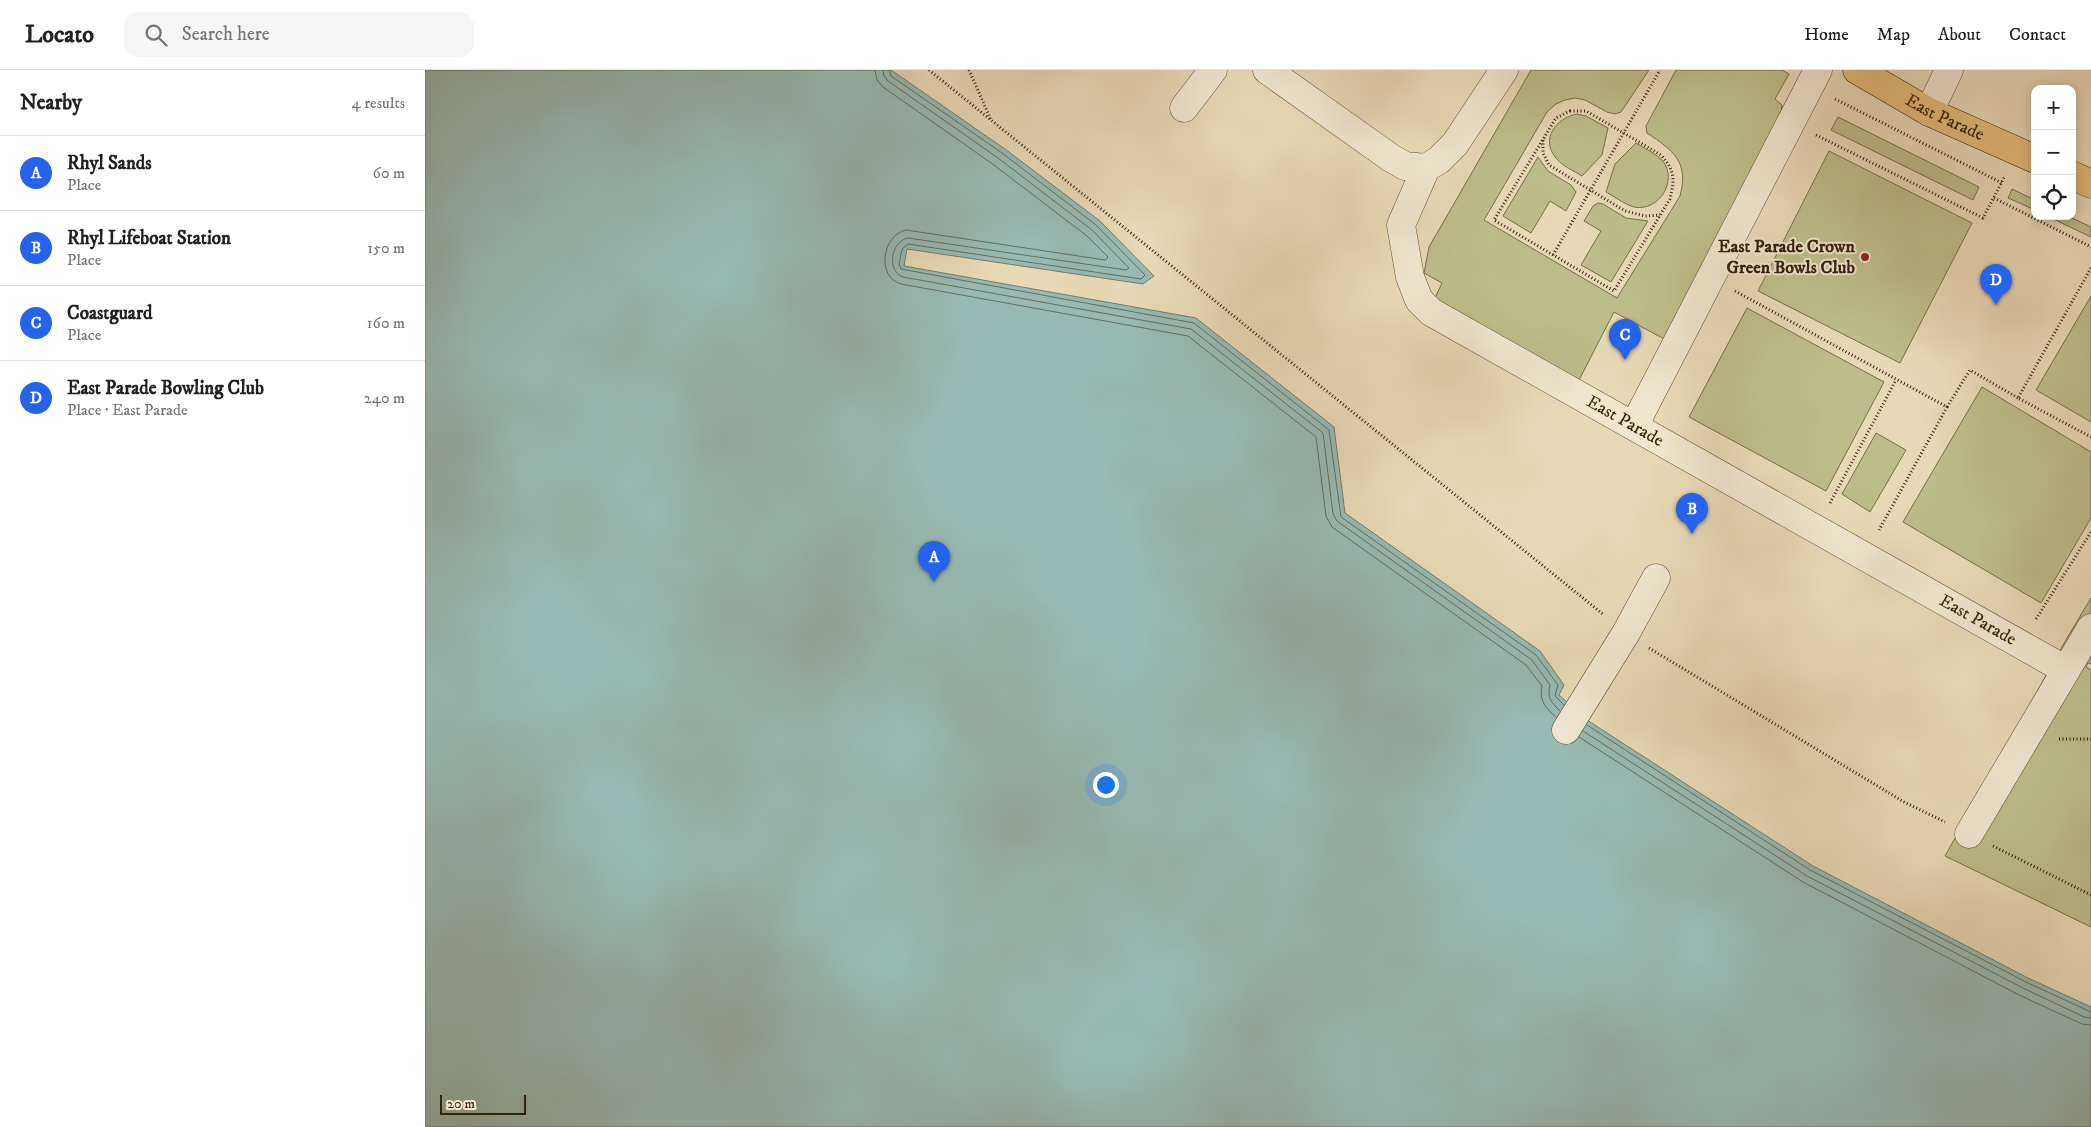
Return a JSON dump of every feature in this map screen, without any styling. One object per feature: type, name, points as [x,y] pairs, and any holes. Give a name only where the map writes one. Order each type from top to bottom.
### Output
[{"type":"main road","name":"East Parade","points":[[1857,70],[1929,112],[2026,155]]},
{"type":"street","points":[[1184,108],[1213,70]]},
{"type":"street","points":[[1267,70],[1391,158],[1405,166],[1426,168]]},
{"type":"street","name":"East Parade","points":[[1504,70],[1455,144],[1439,160],[1426,168],[1401,225],[1410,277],[1419,300],[1431,312],[2066,670]]},
{"type":"street","points":[[1634,426],[1818,70]]},
{"type":"street","points":[[1929,112],[1949,70]]},
{"type":"street","points":[[1566,730],[1626,633],[1656,578]]},
{"type":"street","points":[[1969,834],[2091,628]]},
{"type":"path","points":[[929,70],[1626,633],[1677,666],[1896,797],[2091,894]]},
{"type":"path","points":[[969,70],[992,120]]},
{"type":"path","points":[[1553,255],[1660,70]]},
{"type":"path","points":[[1570,111],[1586,111],[1661,155],[1670,165],[1674,182],[1670,199],[1614,291],[1494,220],[1543,138],[1556,118],[1570,111]]},
{"type":"path","points":[[1817,126],[1813,134],[1983,218],[1994,198],[2026,155]]},
{"type":"path","points":[[1543,138],[1543,153],[1549,165],[1625,211],[1645,216],[1661,215]]},
{"type":"path","points":[[1994,198],[2091,247]]},
{"type":"path","points":[[2018,398],[2091,268]]},
{"type":"path","points":[[1731,300],[1739,282]]},
{"type":"path","points":[[1735,291],[1947,407]]},
{"type":"path","points":[[1879,530],[1947,407],[1970,370],[2091,437]]},
{"type":"path","points":[[1830,503],[1896,380]]},
{"type":"path","points":[[1821,498],[1838,507]]},
{"type":"path","points":[[1871,525],[1887,535]]},
{"type":"path","points":[[2029,615],[2038,620],[2091,532]]},
{"type":"green space","points":[[1531,70],[1649,70],[1621,112],[1615,114],[1607,112],[1585,100],[1575,98],[1556,104],[1547,112],[1484,220],[1617,298],[1680,196],[1682,184],[1681,166],[1672,152],[1647,133],[1646,126],[1676,70],[1782,70],[1789,74],[1775,99],[1782,105],[1779,129],[1668,341],[1614,312],[1576,386],[1434,300],[1442,283],[1424,273],[1429,247]]},
{"type":"green space","points":[[1577,114],[1586,116],[1608,128],[1602,155],[1582,176],[1556,158],[1551,151],[1550,144],[1550,137],[1557,125],[1569,116]]},
{"type":"green space","points":[[1838,117],[1979,187],[1973,200],[1831,130]]},
{"type":"green space","points":[[1636,143],[1662,160],[1667,168],[1668,176],[1664,193],[1651,205],[1643,207],[1630,206],[1606,192],[1615,164]]},
{"type":"green space","name":"East Parade Crown Green Bowls Club","points":[[1829,151],[1972,223],[1900,363],[1758,291]]},
{"type":"green space","points":[[1538,157],[1548,171],[1571,185],[1576,192],[1566,211],[1550,201],[1531,233],[1503,216]]},
{"type":"green space","points":[[2012,189],[2031,198],[2031,208],[2008,198]]},
{"type":"green space","points":[[1598,203],[1626,218],[1648,221],[1611,282],[1581,265],[1601,231],[1584,221],[1593,206]]},
{"type":"green space","points":[[2055,220],[2076,220],[2091,227],[2091,237]]},
{"type":"green space","points":[[2091,296],[2091,422],[2036,390]]},
{"type":"green space","name":"East Parade Crown Green Bowls Club","points":[[1747,308],[1884,382],[1826,491],[1689,417]]},
{"type":"green space","points":[[1982,387],[2091,452],[2091,518],[2041,603],[1903,522]]},
{"type":"green space","points":[[1876,433],[1906,450],[1870,512],[1842,494]]},
{"type":"green space","points":[[2091,598],[2091,664],[2088,663],[2086,667],[2091,670],[2091,927],[1945,856]]},
{"type":"water","points":[[425,70],[891,70],[1005,149],[1100,221],[1154,276],[1143,284],[907,249],[904,266],[1196,318],[1334,427],[1345,513],[1540,651],[1564,685],[1559,695],[1590,722],[1813,866],[2028,978],[2091,1007],[2091,1127],[425,1127]]},
{"type":"place","name":"East Parade Crown Green Bowls Club","points":[[1865,257]]},
{"type":"place","name":"East Parade Bowling Club","points":[[1996,305]]},
{"type":"place","name":"Coastguard","points":[[1625,360]]},
{"type":"place","name":"Rhyl Lifeboat Station","points":[[1692,534]]},
{"type":"place","name":"Rhyl Sands","points":[[934,582]]}]
